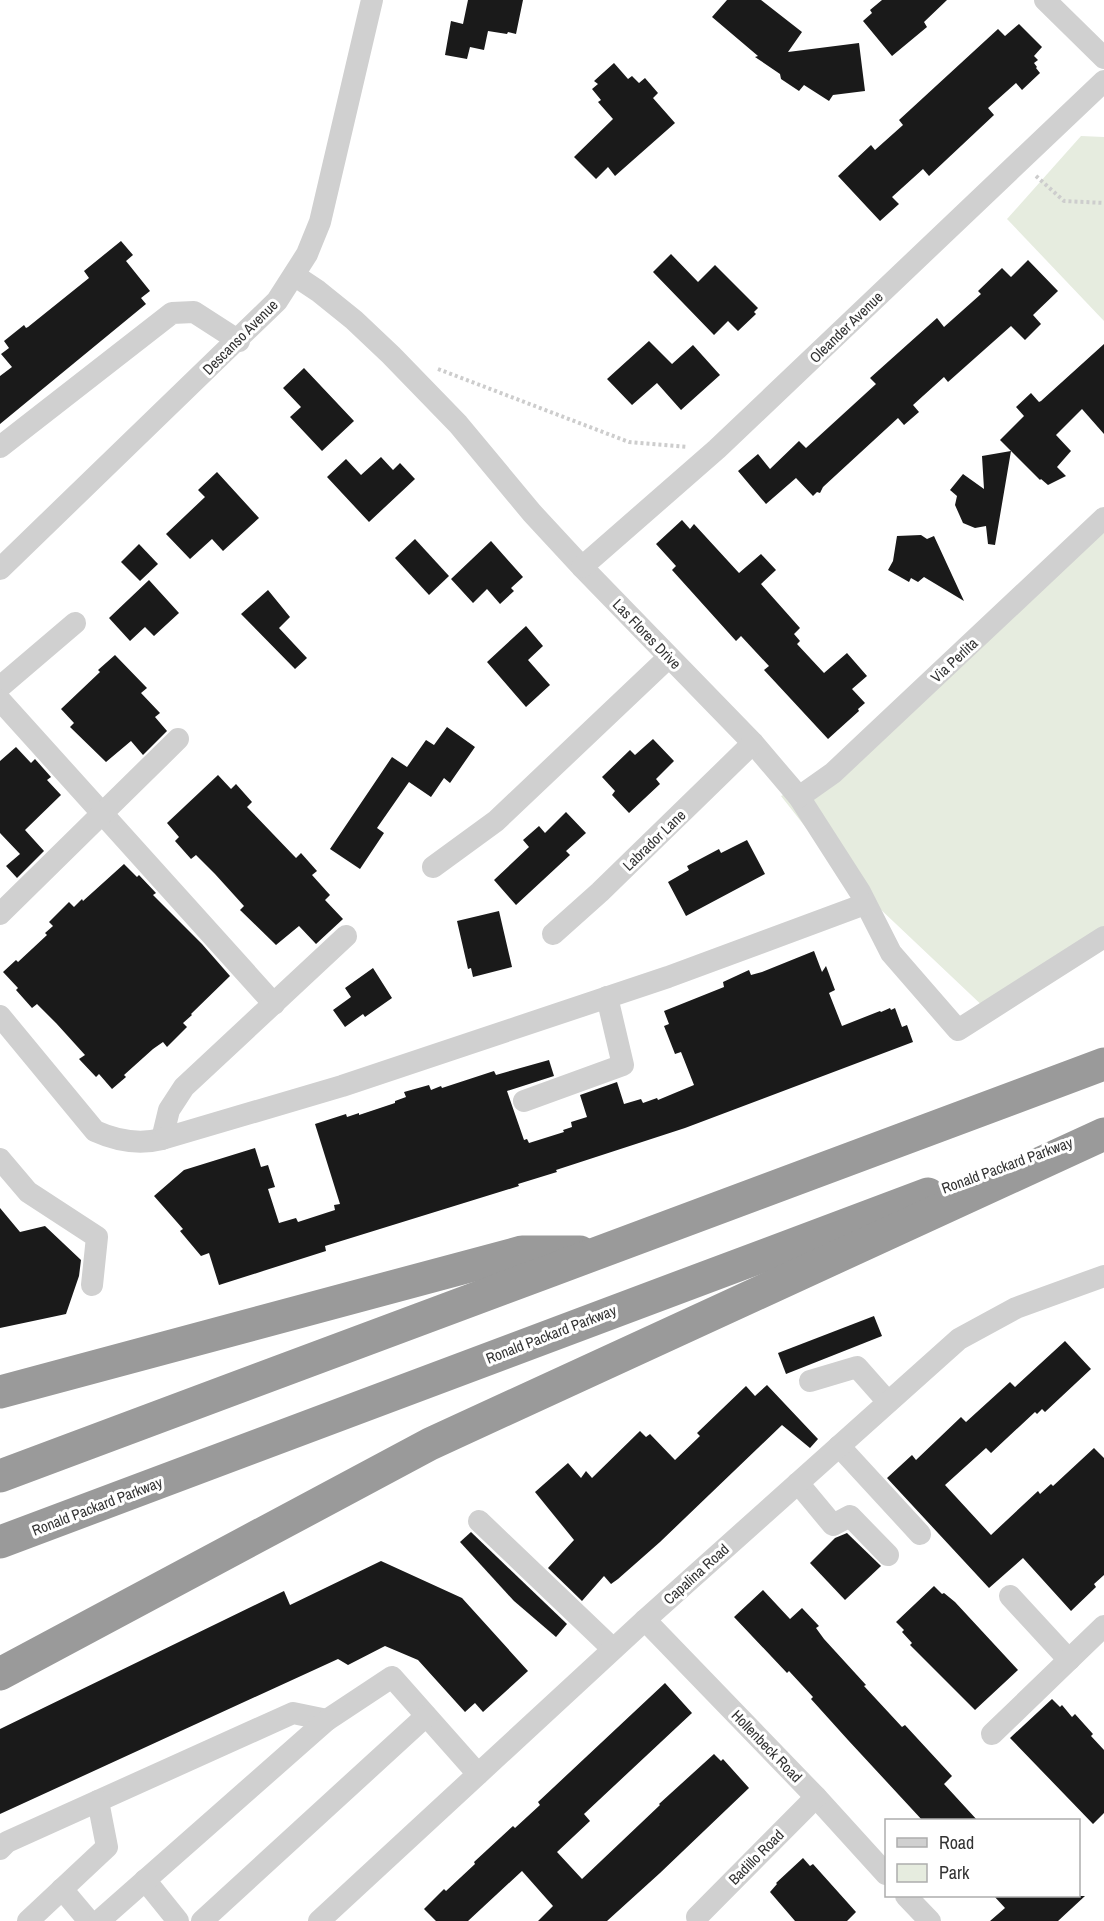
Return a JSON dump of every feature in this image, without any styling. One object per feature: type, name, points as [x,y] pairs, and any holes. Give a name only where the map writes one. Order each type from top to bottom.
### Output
[{"type":"highway","points":[[0,1476],[453,1305],[603,1252],[1104,1064]]},
{"type":"highway","name":"Ronald Packard Parkway","points":[[0,1542],[1104,1129]]},
{"type":"highway","points":[[0,1674],[430,1444],[1104,1134]]},
{"type":"highway","points":[[0,1392],[522,1252],[603,1252]]},
{"type":"street","name":"Descanso Avenue","points":[[0,569],[277,302],[306,254],[320,222],[372,0]]},
{"type":"street","points":[[1045,0],[1104,58]]},
{"type":"street","name":"Oleander Avenue","points":[[582,567],[717,449],[1104,81]]},
{"type":"street","name":"Las Flores Drive","points":[[294,275],[354,320],[391,355],[458,424],[532,513],[582,567],[753,743],[799,797],[860,892],[891,953],[958,1030],[1104,937]]},
{"type":"street","points":[[0,447],[172,314],[194,312],[239,341]]},
{"type":"street","name":"Via Perlita","points":[[799,797],[833,773],[1104,518]]},
{"type":"street","points":[[0,687],[75,623]]},
{"type":"street","points":[[433,867],[496,821],[669,657]]},
{"type":"street","points":[[0,700],[274,1004]]},
{"type":"street","points":[[3,905],[178,739]]},
{"type":"street","name":"Labrador Lane","points":[[552,934],[600,892],[753,743]]},
{"type":"street","points":[[0,1016],[95,1131],[114,1139],[146,1143],[342,1086],[607,997],[865,904]]},
{"type":"street","points":[[162,1139],[169,1110],[184,1087],[346,936]]},
{"type":"street","points":[[524,1101],[623,1065],[607,997]]},
{"type":"street","points":[[0,1159],[28,1192],[97,1237],[92,1285]]},
{"type":"street","name":"Capalina Road","points":[[319,1921],[613,1649],[958,1339],[1016,1308],[1104,1276]]},
{"type":"street","points":[[810,1381],[857,1367],[888,1402]]},
{"type":"street","points":[[839,1446],[920,1534]]},
{"type":"street","points":[[798,1483],[833,1525],[850,1516],[888,1555]]},
{"type":"street","points":[[479,1521],[613,1649]]},
{"type":"street","points":[[1010,1596],[1069,1660]]},
{"type":"street","name":"Hollenbeck Road","points":[[645,1620],[816,1797],[885,1873]]},
{"type":"street","points":[[992,1734],[1104,1626]]},
{"type":"street","points":[[99,1921],[327,1720],[392,1677],[478,1774]]},
{"type":"street","points":[[0,1849],[7,1842],[293,1713],[327,1720]]},
{"type":"street","points":[[202,1921],[426,1716]]},
{"type":"street","name":"Badillo Road","points":[[697,1917],[816,1797]]},
{"type":"street","points":[[28,1921],[107,1847],[98,1801]]},
{"type":"street","points":[[145,1880],[178,1921]]},
{"type":"street","points":[[62,1889],[89,1921]]},
{"type":"street","points":[[907,1897],[930,1921]]},
{"type":"path","points":[[1019,162],[1064,201],[1104,203]]},
{"type":"path","points":[[432,367],[629,442],[717,449]]},
{"type":"green space","points":[[1081,136],[1104,137],[1104,321],[1007,219]]},
{"type":"green space","points":[[1104,518],[1104,938],[988,1011],[840,871],[781,796],[833,773]]},
{"type":"building","points":[[468,0],[523,0],[516,34],[488,31],[484,50],[470,47],[467,59],[445,55],[451,21],[463,24]]},
{"type":"building","points":[[727,0],[761,0],[802,32],[788,52],[859,43],[865,91],[833,95],[829,101],[804,85],[799,91],[781,79],[780,74],[755,57],[758,56],[712,17]]},
{"type":"building","points":[[882,0],[947,0],[924,22],[927,27],[892,56],[863,21],[872,13],[870,10]]},
{"type":"building","points":[[1019,24],[1042,47],[1034,56],[1038,60],[1034,63],[1040,73],[1022,90],[1016,83],[988,108],[994,115],[929,176],[923,169],[892,197],[899,204],[880,221],[838,176],[871,145],[875,150],[903,125],[899,120],[998,29],[1005,36]]},
{"type":"building","points":[[614,63],[628,79],[632,76],[639,83],[645,78],[658,93],[653,98],[675,123],[615,176],[608,167],[596,179],[574,157],[613,119],[598,102],[601,100],[592,89],[598,84],[594,81]]},
{"type":"building","points":[[121,241],[133,255],[126,261],[150,291],[141,298],[146,304],[0,424],[0,376],[12,367],[1,354],[9,348],[4,341],[24,325],[28,327],[89,278],[84,271]]},
{"type":"building","points":[[671,254],[698,282],[715,265],[758,308],[754,312],[756,314],[738,331],[728,321],[714,335],[653,272]]},
{"type":"building","points":[[1028,260],[1058,291],[1033,315],[1041,324],[1025,340],[1011,326],[948,382],[944,377],[913,405],[919,412],[904,425],[898,418],[823,487],[820,493],[817,492],[813,496],[796,478],[766,504],[738,471],[758,454],[770,469],[799,441],[806,448],[876,384],[870,378],[937,318],[944,327],[981,294],[978,291],[1002,268],[1011,277]]},
{"type":"building","points":[[649,341],[672,364],[693,345],[720,375],[681,410],[657,383],[632,405],[607,379]]},
{"type":"building","points":[[1104,344],[1104,434],[1082,409],[1056,435],[1071,451],[1057,467],[1066,476],[1048,485],[1040,480],[1000,440],[1024,416],[1016,407],[1031,393],[1039,402],[1041,401]]},
{"type":"building","points":[[304,368],[354,421],[322,451],[290,417],[301,407],[283,388]]},
{"type":"building","points":[[1011,451],[995,545],[988,544],[986,526],[975,528],[963,523],[955,505],[957,496],[950,490],[963,474],[984,489],[982,456]]},
{"type":"building","points":[[381,457],[393,470],[400,463],[415,479],[369,522],[327,477],[346,459],[361,475]]},
{"type":"building","points":[[217,472],[259,518],[223,551],[212,539],[190,559],[166,534],[205,497],[198,490]]},
{"type":"building","points":[[682,520],[690,529],[694,524],[739,573],[761,554],[776,570],[761,584],[800,628],[794,634],[800,641],[797,644],[824,673],[847,653],[867,676],[852,689],[865,703],[828,739],[764,670],[769,666],[741,636],[736,641],[672,570],[676,566],[656,544]]},
{"type":"building","points":[[921,535],[927,539],[934,536],[964,601],[924,577],[918,582],[911,578],[909,582],[888,570],[893,561],[897,536]]},
{"type":"building","points":[[415,539],[449,576],[429,595],[395,558]]},
{"type":"building","points":[[491,541],[523,577],[511,588],[514,591],[500,604],[487,589],[473,603],[451,579]]},
{"type":"building","points":[[139,544],[158,564],[140,581],[121,562]]},
{"type":"building","points":[[149,580],[179,613],[154,636],[145,627],[130,641],[109,618]]},
{"type":"building","points":[[268,590],[290,617],[279,628],[307,658],[295,669],[241,614]]},
{"type":"building","points":[[526,626],[543,646],[528,660],[550,685],[526,707],[487,662]]},
{"type":"building","points":[[115,655],[147,688],[141,693],[160,713],[155,717],[167,731],[143,755],[131,741],[106,762],[70,727],[74,723],[61,709]]},
{"type":"building","points":[[447,727],[475,747],[450,783],[444,778],[431,797],[409,782],[377,828],[384,833],[360,869],[330,849],[392,757],[407,767],[426,740],[434,745]]},
{"type":"building","points":[[653,739],[674,761],[656,779],[660,784],[629,813],[612,795],[615,791],[602,777],[630,750],[635,755]]},
{"type":"building","points":[[16,747],[31,763],[35,759],[51,777],[47,780],[61,795],[25,830],[44,851],[17,878],[6,866],[20,854],[0,833],[0,761]]},
{"type":"building","points":[[218,775],[231,789],[236,784],[252,802],[247,807],[296,858],[301,853],[317,871],[312,875],[330,895],[325,900],[343,919],[316,944],[299,926],[276,945],[240,910],[244,906],[215,874],[196,855],[191,859],[175,841],[179,837],[167,823]]},
{"type":"building","points":[[566,812],[586,833],[566,851],[570,855],[516,905],[494,880],[529,847],[523,840],[539,826],[545,833]]},
{"type":"building","points":[[747,840],[765,874],[686,916],[668,882],[689,870],[687,866],[719,849],[721,853]]},
{"type":"building","points":[[124,864],[137,877],[139,875],[156,893],[153,895],[230,976],[183,1023],[187,1027],[167,1047],[163,1042],[153,1049],[112,1089],[99,1074],[96,1077],[79,1059],[85,1055],[56,1023],[37,1004],[32,1008],[3,972],[16,960],[18,962],[47,935],[45,933],[53,926],[49,922],[69,902],[74,907],[82,899],[83,901]]},
{"type":"building","points":[[499,911],[512,967],[473,977],[471,968],[468,969],[457,921]]},
{"type":"building","points":[[814,951],[822,972],[826,966],[835,990],[829,993],[842,1026],[880,1011],[895,1008],[902,1027],[907,1025],[913,1042],[685,1128],[556,1170],[557,1172],[518,1184],[519,1186],[325,1246],[326,1251],[219,1285],[209,1253],[201,1256],[180,1231],[183,1229],[154,1196],[184,1170],[255,1148],[261,1167],[268,1165],[275,1187],[268,1189],[279,1223],[296,1218],[298,1222],[335,1210],[334,1205],[340,1204],[315,1124],[346,1114],[347,1117],[359,1113],[359,1115],[395,1103],[406,1097],[404,1092],[429,1085],[431,1090],[441,1086],[442,1088],[494,1071],[496,1075],[549,1060],[554,1076],[507,1091],[524,1140],[527,1139],[529,1143],[564,1132],[563,1130],[572,1127],[571,1122],[587,1117],[580,1095],[617,1082],[624,1104],[641,1099],[643,1103],[657,1098],[658,1100],[694,1085],[681,1052],[675,1054],[664,1026],[669,1024],[664,1011],[724,987],[723,982],[749,970],[751,975],[762,972]]},
{"type":"building","points":[[373,968],[392,998],[365,1017],[363,1014],[345,1027],[333,1010],[351,997],[345,988]]},
{"type":"building","points":[[0,1208],[20,1232],[45,1226],[81,1260],[79,1276],[66,1314],[0,1328]]},
{"type":"building","points":[[874,1316],[882,1336],[786,1374],[778,1353]]},
{"type":"building","points":[[1065,1341],[1091,1369],[1045,1412],[1042,1409],[1037,1414],[1035,1412],[991,1453],[986,1448],[945,1485],[991,1535],[1038,1491],[1040,1494],[1051,1484],[1053,1486],[1094,1448],[1104,1458],[1104,1575],[1094,1584],[1096,1587],[1071,1611],[1023,1558],[989,1588],[887,1478],[912,1455],[916,1460],[961,1417],[966,1422],[1010,1382],[1015,1387]]},
{"type":"building","points":[[767,1385],[818,1439],[810,1448],[782,1425],[618,1579],[611,1584],[604,1576],[582,1601],[548,1568],[574,1540],[535,1492],[568,1463],[581,1478],[586,1471],[592,1478],[640,1431],[646,1437],[650,1434],[675,1460],[700,1436],[697,1433],[746,1386],[755,1396]]},
{"type":"building","points":[[471,1532],[567,1624],[556,1637],[514,1601],[460,1542]]},
{"type":"building","points":[[847,1533],[881,1566],[845,1600],[810,1563],[835,1538]]},
{"type":"building","points":[[381,1561],[462,1598],[528,1671],[483,1712],[475,1703],[465,1712],[418,1660],[385,1646],[348,1665],[338,1659],[0,1814],[0,1729],[284,1591],[290,1605]]},
{"type":"building","points":[[934,1586],[955,1602],[1018,1670],[975,1710],[910,1645],[912,1643],[896,1622]]},
{"type":"building","points":[[763,1590],[790,1619],[802,1608],[819,1626],[816,1628],[824,1639],[866,1685],[864,1686],[902,1727],[905,1725],[952,1776],[944,1784],[976,1819],[921,1819],[811,1699],[813,1697],[789,1671],[787,1673],[734,1617]]},
{"type":"building","points":[[665,1683],[692,1713],[584,1814],[590,1821],[557,1852],[582,1879],[714,1754],[721,1761],[723,1759],[749,1788],[660,1873],[607,1921],[538,1921],[553,1906],[522,1871],[468,1921],[436,1921],[424,1909],[475,1864],[474,1862],[513,1826],[515,1828],[540,1805],[538,1802]]},
{"type":"building","points":[[1052,1699],[1060,1707],[1062,1705],[1072,1717],[1075,1714],[1104,1750],[1104,1813],[1093,1824],[1010,1738]]},
{"type":"building","points":[[803,1858],[810,1866],[813,1864],[856,1912],[847,1921],[795,1921],[770,1892],[776,1883]]},
{"type":"building","points":[[1085,1896],[1058,1921],[990,1921],[1005,1908],[995,1897]]}]
